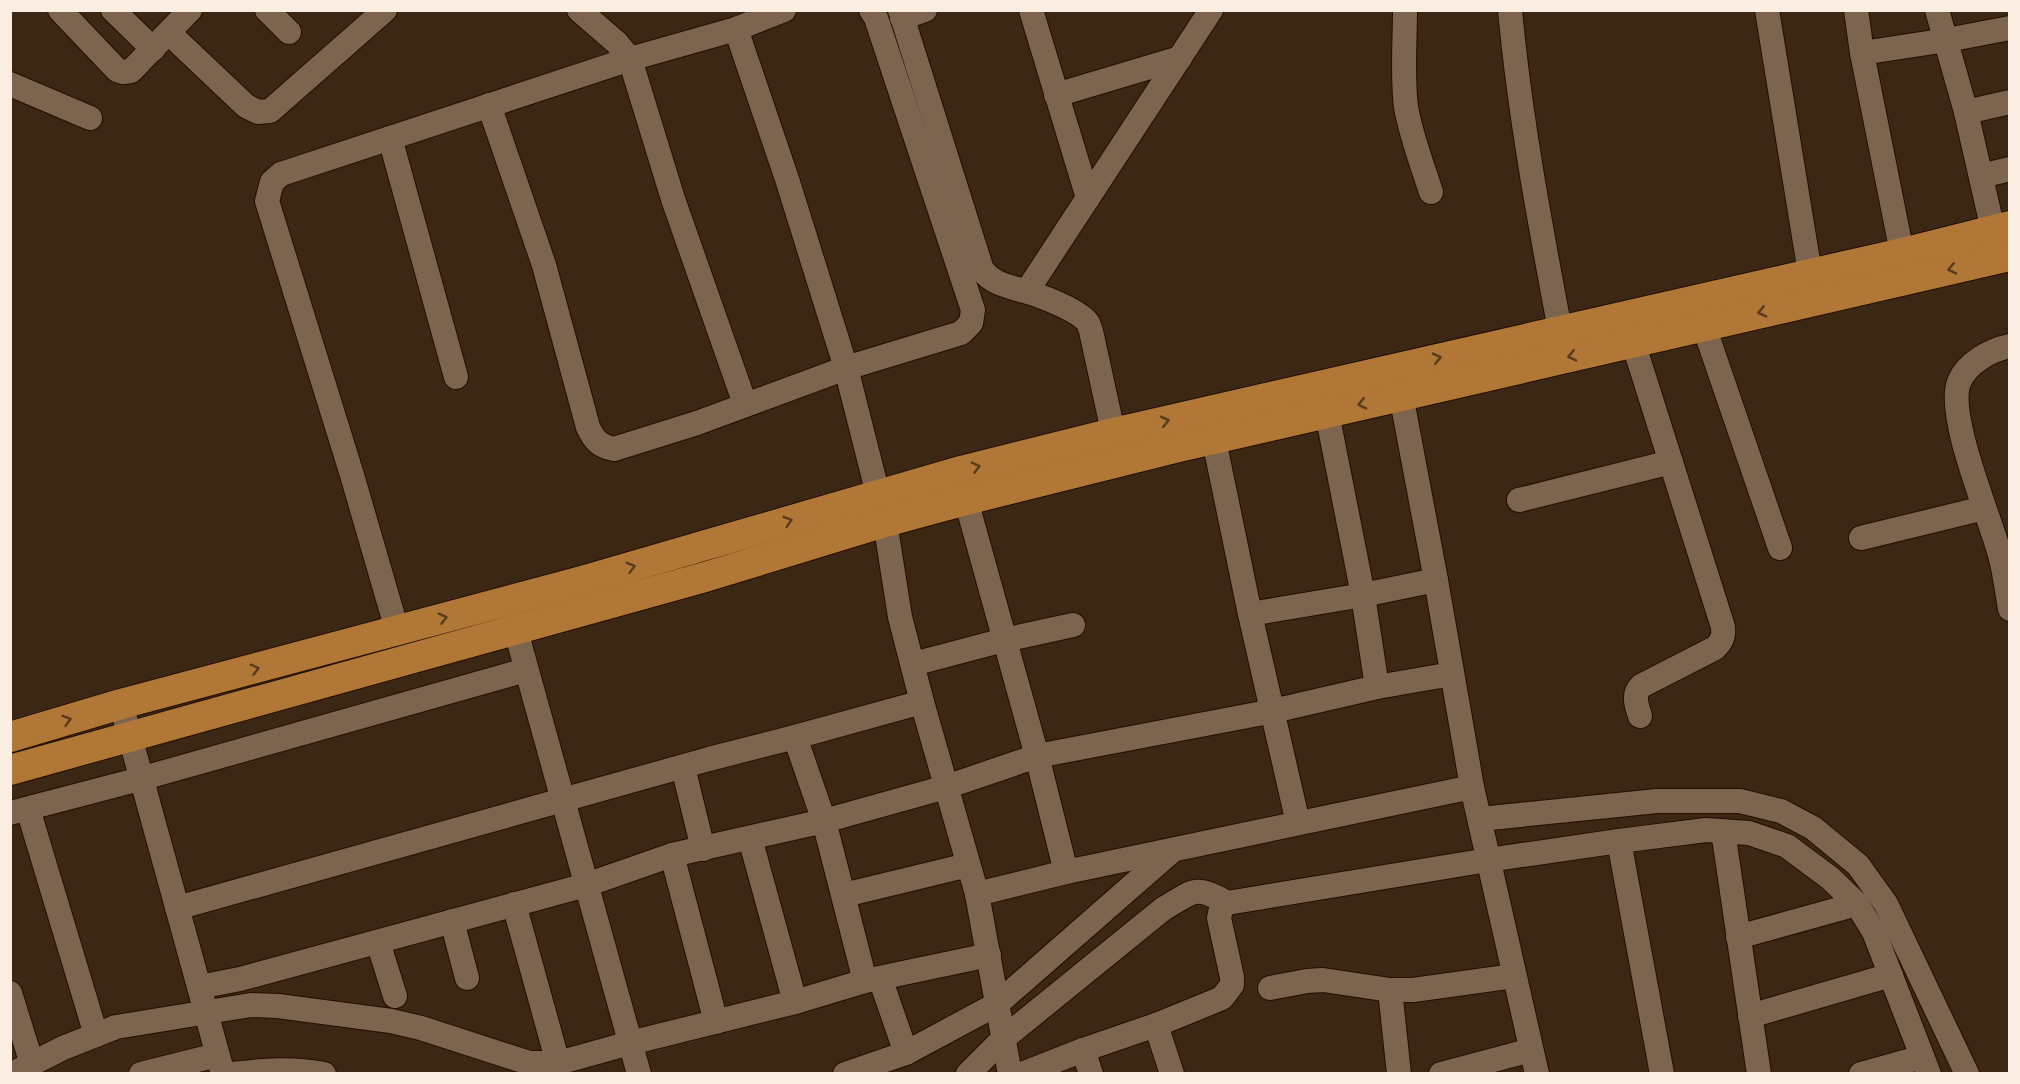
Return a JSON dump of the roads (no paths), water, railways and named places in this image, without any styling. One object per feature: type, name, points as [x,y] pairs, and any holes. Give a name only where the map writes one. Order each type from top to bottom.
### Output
[{"type":"main road","points":[[882,508],[1113,432],[1208,412],[1633,342],[1699,313],[1810,273],[2001,228]]},
{"type":"main road","points":[[10,770],[130,738],[511,615],[732,538],[882,508],[966,500],[1327,413],[1398,381],[1560,330],[1699,313],[2010,256]]},
{"type":"main road","points":[[10,737],[398,630],[511,615]]},
{"type":"street","points":[[60,10],[117,70],[123,72],[131,71],[190,10]]},
{"type":"street","points":[[113,10],[161,41],[246,106],[258,112],[270,111],[385,10]]},
{"type":"street","points":[[267,10],[289,32]]},
{"type":"street","points":[[579,10],[617,43],[630,59],[673,199],[745,404]]},
{"type":"street","points":[[398,630],[267,201],[272,182],[281,174],[630,59],[735,29],[784,10]]},
{"type":"street","points":[[489,105],[544,265],[588,427],[593,438],[602,447],[614,449],[697,423],[846,368],[961,333],[970,323],[973,310],[876,18],[871,10]]},
{"type":"street","points":[[925,10],[901,14],[982,270],[998,284],[1027,291],[1077,314],[1088,322],[1119,462]]},
{"type":"street","points":[[1030,10],[1088,198]]},
{"type":"street","points":[[1027,291],[1211,10]]},
{"type":"street","points":[[1405,10],[1406,107],[1413,140],[1431,192]]},
{"type":"street","points":[[1510,10],[1514,59],[1530,170],[1560,330]]},
{"type":"street","points":[[1767,10],[1810,273]]},
{"type":"street","points":[[1856,10],[1862,53],[1902,253]]},
{"type":"street","points":[[1937,10],[1947,40],[1981,176],[2001,228]]},
{"type":"street","points":[[1862,53],[2010,28]]},
{"type":"street","points":[[735,29],[787,179],[846,368],[882,508],[900,617],[922,702],[978,894],[1010,1074]]},
{"type":"street","points":[[1056,95],[1180,58]]},
{"type":"street","points":[[10,84],[90,118]]},
{"type":"street","points":[[1966,112],[2010,102]]},
{"type":"street","points":[[390,138],[456,377]]},
{"type":"street","points":[[1981,176],[2010,169]]},
{"type":"street","points":[[1699,313],[1780,548]]},
{"type":"street","points":[[1633,342],[1724,635],[1721,642],[1714,648],[1641,686],[1635,697],[1640,716]]},
{"type":"street","points":[[2010,346],[2000,348],[1970,365],[1958,383],[1958,415],[1984,508],[2000,555],[2010,609]]},
{"type":"street","points":[[1398,381],[1472,787],[1537,1074]]},
{"type":"street","points":[[1327,413],[1363,595],[1377,687]]},
{"type":"street","points":[[1214,440],[1250,614],[1298,823]]},
{"type":"street","points":[[1519,500],[1671,462]]},
{"type":"street","points":[[966,500],[1037,756],[1066,872]]},
{"type":"street","points":[[1861,538],[1984,508]]},
{"type":"street","points":[[1250,614],[1436,580]]},
{"type":"street","points":[[511,615],[639,1074]]},
{"type":"street","points":[[913,664],[1073,625]]},
{"type":"street","points":[[96,1035],[19,811],[526,670]]},
{"type":"street","points":[[199,987],[240,979],[586,885],[672,855],[824,820],[946,787],[1037,756],[1452,674]]},
{"type":"street","points":[[177,908],[922,702]]},
{"type":"street","points":[[121,705],[220,1064],[141,1074]]},
{"type":"street","points":[[795,737],[824,820],[844,895],[873,980],[906,1053]]},
{"type":"street","points":[[683,767],[703,849]]},
{"type":"street","points":[[978,894],[1066,872],[1472,787]]},
{"type":"street","points":[[1022,1074],[1222,998],[1232,986],[1219,918],[1221,909],[1227,903],[1484,840],[1657,801],[1740,801],[1781,812],[1813,828],[1858,865],[1886,904],[1966,1074]]},
{"type":"street","points":[[1484,840],[1619,841],[1706,830],[1749,833],[1787,846],[1830,878],[1857,904],[1874,932],[1926,1065],[1861,1074]]},
{"type":"street","points":[[1723,831],[1759,1074]]},
{"type":"street","points":[[750,838],[795,1002]]},
{"type":"street","points":[[1619,841],[1662,1074]]},
{"type":"street","points":[[968,1074],[1001,1020],[1175,849]]},
{"type":"street","points":[[672,855],[716,1022]]},
{"type":"street","points":[[844,895],[969,865]]},
{"type":"street","points":[[845,1074],[1001,1020],[1172,904],[1198,891],[1206,892],[1227,903]]},
{"type":"street","points":[[514,904],[558,1063]]},
{"type":"street","points":[[1738,938],[1857,904]]},
{"type":"street","points":[[452,921],[467,978]]},
{"type":"street","points":[[378,942],[395,996]]},
{"type":"street","points":[[10,993],[22,1069],[116,1028],[250,1005],[278,1006],[391,1021],[421,1028],[529,1063],[558,1063],[873,980],[989,955]]},
{"type":"street","points":[[1750,1016],[1891,975]]},
{"type":"street","points":[[1269,988],[1323,980],[1390,990],[1413,990],[1515,976]]},
{"type":"street","points":[[1390,990],[1399,1074]]},
{"type":"street","points":[[1156,1025],[1172,1074]]},
{"type":"street","points":[[1083,1050],[1091,1074]]},
{"type":"street","points":[[1441,1074],[1531,1050]]},
{"type":"street","points":[[233,1074],[301,1069],[324,1074]]}]
